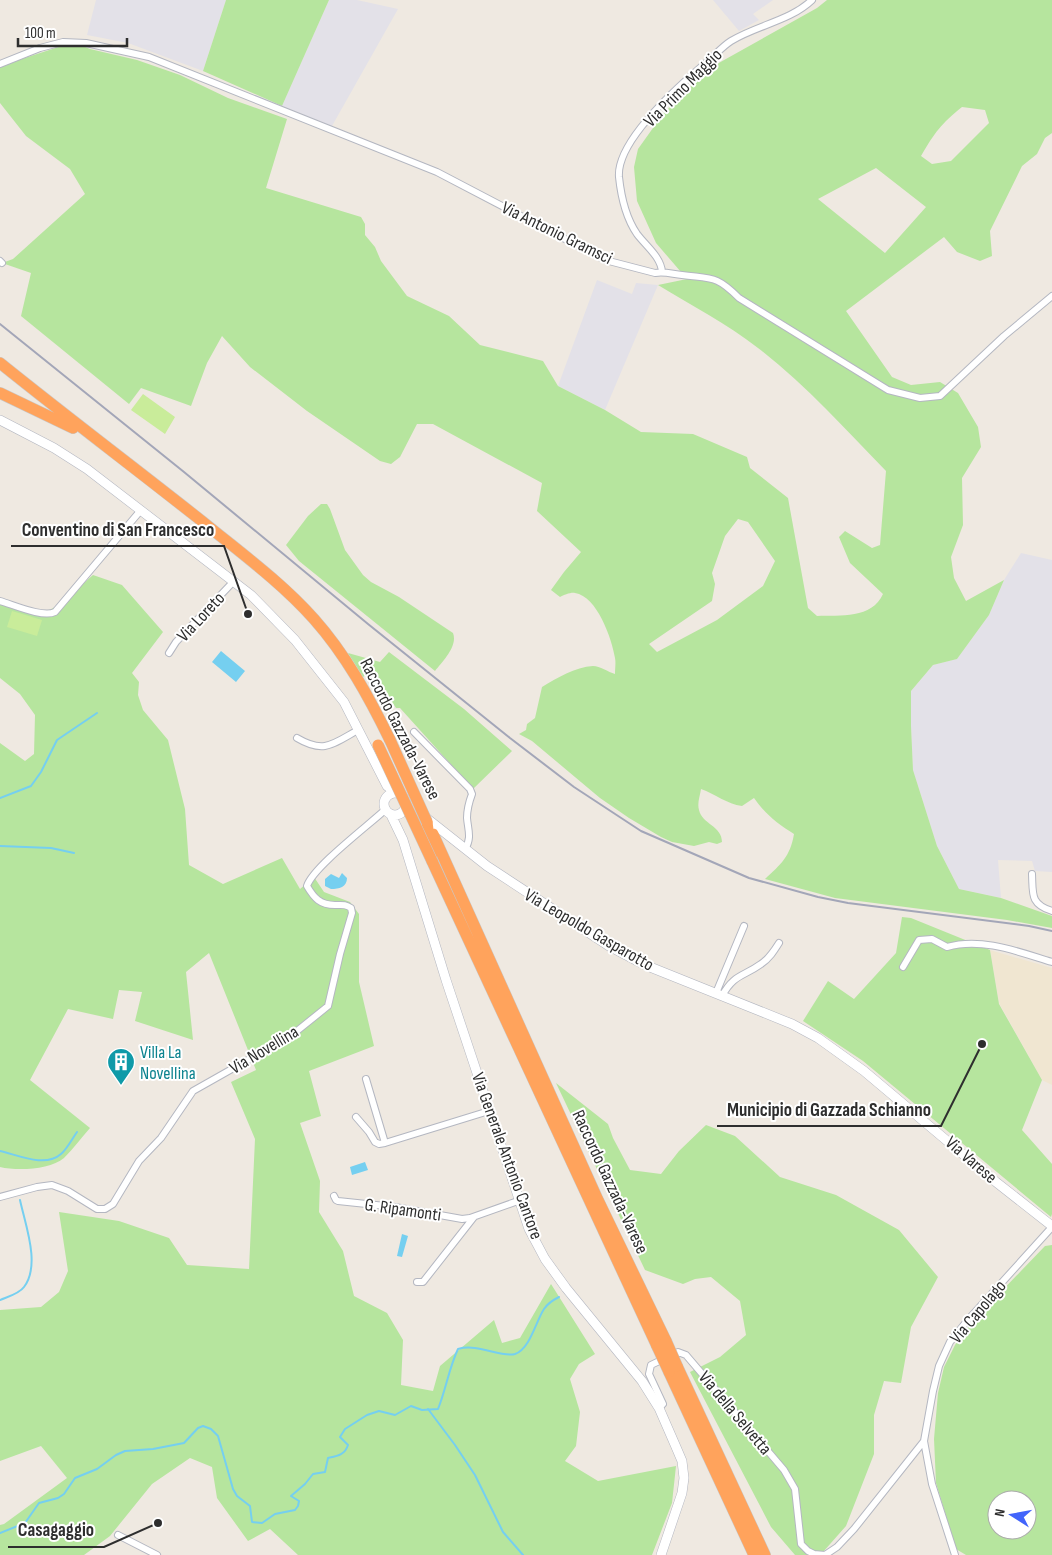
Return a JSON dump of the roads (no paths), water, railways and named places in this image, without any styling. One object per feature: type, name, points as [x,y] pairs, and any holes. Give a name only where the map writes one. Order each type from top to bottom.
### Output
[{"type":"highway","name":"Raccordo Gazzada-Varese","points":[[0,364],[93,438],[137,469],[280,585],[314,619],[346,661],[360,683],[390,740],[428,821],[449,885],[597,1198],[661,1344],[765,1555]]},
{"type":"highway","points":[[0,374],[58,411]]},
{"type":"highway","points":[[0,388],[64,424]]},
{"type":"highway","name":"Raccordo Gazzada-Varese","points":[[0,393],[93,438]]},
{"type":"highway","name":"Raccordo Gazzada-Varese","points":[[378,744],[432,861],[449,885]]},
{"type":"highway","name":"Raccordo Gazzada-Varese","points":[[428,821],[432,861]]},
{"type":"highway","name":"Raccordo Gazzada-Varese","points":[[673,1369],[754,1555]]},
{"type":"main road","name":"Via Leopoldo Gasparotto","points":[[0,420],[67,456],[87,469],[251,595],[295,640],[344,702],[387,786],[402,796],[405,807],[428,821],[527,894],[609,946],[645,965],[792,1024]]},
{"type":"main road","name":"Via Leopoldo Gasparotto","points":[[387,786],[385,803],[389,812]]},
{"type":"main road","points":[[387,798],[396,793]]},
{"type":"main road","points":[[389,812],[398,815],[405,807]]},
{"type":"main road","name":"Via Generale Antonio Cantore","points":[[403,840],[405,807]]},
{"type":"main road","name":"Via Generale Antonio Cantore","points":[[389,812],[403,840],[518,1201],[529,1229],[566,1288],[642,1381],[670,1431],[682,1461],[684,1478],[677,1511],[661,1555]]},
{"type":"main road","name":"Via Varese","points":[[792,1024],[818,1038],[864,1070],[1052,1227]]},
{"type":"street","name":"Via Primo Maggio","points":[[662,272],[662,266],[656,256],[636,233],[624,206],[619,174],[623,158],[629,146],[652,113],[730,41],[802,9],[812,0]]},
{"type":"street","name":"Via Antonio Gramsci","points":[[0,64],[40,48],[63,42],[86,43],[149,57],[437,172],[605,260],[655,274],[662,272],[711,278],[726,285],[739,298],[888,390],[920,398],[940,396],[1004,336],[1052,296]]},
{"type":"street","points":[[0,601],[40,613],[50,614],[55,612],[140,510]]},
{"type":"street","name":"Via Loreto","points":[[169,653],[176,642],[234,582]]},
{"type":"street","points":[[297,738],[310,746],[321,748],[358,730]]},
{"type":"street","points":[[414,732],[470,789],[472,794],[468,803],[467,816],[469,842],[465,849]]},
{"type":"street","name":"Via Novellina","points":[[0,1196],[36,1186],[52,1185],[68,1191],[97,1209],[105,1209],[116,1200],[139,1161],[162,1138],[193,1090],[292,1035],[328,1006],[352,913],[351,908],[347,905],[321,904],[314,899],[307,886],[309,881],[354,836],[389,812]]},
{"type":"street","points":[[1032,874],[1035,902],[1052,911]]},
{"type":"street","points":[[719,994],[744,926]]},
{"type":"street","points":[[903,968],[919,940],[932,939],[947,947],[961,943],[973,943],[1006,949],[1052,962]]},
{"type":"street","points":[[719,994],[729,983],[762,964],[779,943]]},
{"type":"street","points":[[366,1079],[385,1143]]},
{"type":"street","points":[[356,1117],[375,1142],[379,1144],[489,1111]]},
{"type":"street","name":"G. Ripamonti","points":[[334,1196],[338,1201],[395,1207],[462,1219],[518,1201]]},
{"type":"street","name":"G. Ripamonti","points":[[417,1282],[423,1282],[474,1216]]},
{"type":"street","name":"Via Capolago","points":[[955,1555],[932,1484],[924,1441],[939,1366],[950,1342],[967,1321],[1052,1227]]},
{"type":"street","name":"Via della Selvetta","points":[[658,1408],[663,1404],[649,1374],[651,1365],[678,1352],[686,1355],[784,1470],[795,1489],[801,1544],[808,1551]]},
{"type":"street","name":"Via Capolago","points":[[808,1551],[814,1554],[825,1555],[836,1548],[854,1529],[924,1441]]},
{"type":"street","points":[[118,1535],[157,1555]]},
{"type":"water","points":[[221,651],[245,671],[236,682],[212,662]]},
{"type":"water","points":[[342,873],[347,878],[346,884],[340,888],[331,889],[325,886],[325,879],[331,874],[339,878]]},
{"type":"water","points":[[365,1162],[368,1170],[352,1175],[350,1167]]},
{"type":"water","points":[[402,1234],[408,1236],[402,1257],[397,1256]]},
{"type":"waterway","points":[[0,798],[31,786],[41,772],[57,740],[97,713]]},
{"type":"waterway","points":[[0,846],[51,848],[74,853]]},
{"type":"waterway","points":[[0,1151],[31,1159],[47,1160],[61,1154],[77,1132]]},
{"type":"waterway","points":[[0,1300],[19,1292],[29,1278],[32,1256],[20,1200]]},
{"type":"waterway","points":[[0,1533],[25,1523],[39,1503],[58,1498],[64,1494],[75,1478],[97,1469],[116,1455],[125,1451],[153,1449],[184,1443],[198,1428],[203,1426],[211,1429],[218,1436],[233,1489],[237,1496],[250,1506],[252,1522],[262,1523],[275,1514],[295,1510],[299,1501],[291,1496],[313,1474],[325,1472],[328,1458],[340,1454],[347,1448],[348,1445],[340,1437],[345,1429],[367,1415],[379,1411],[395,1415],[411,1406],[422,1410],[438,1409],[458,1349],[473,1348],[509,1355],[515,1354],[525,1347],[529,1341],[546,1307],[559,1297]]},
{"type":"waterway","points":[[428,1409],[475,1475],[503,1532],[523,1555]]},
{"type":"railway","points":[[0,324],[510,738],[574,787],[641,831],[749,878],[818,897],[848,903],[1029,926],[1052,931]]},
{"type":"place","name":"Conventino di San Francesco","points":[[248,614]]},
{"type":"place","name":"Municipio di Gazzada Schianno","points":[[982,1044]]},
{"type":"place","name":"Villa La Novellina","points":[[121,1086]]},
{"type":"place","name":"Casagaggio","points":[[158,1523]]}]
